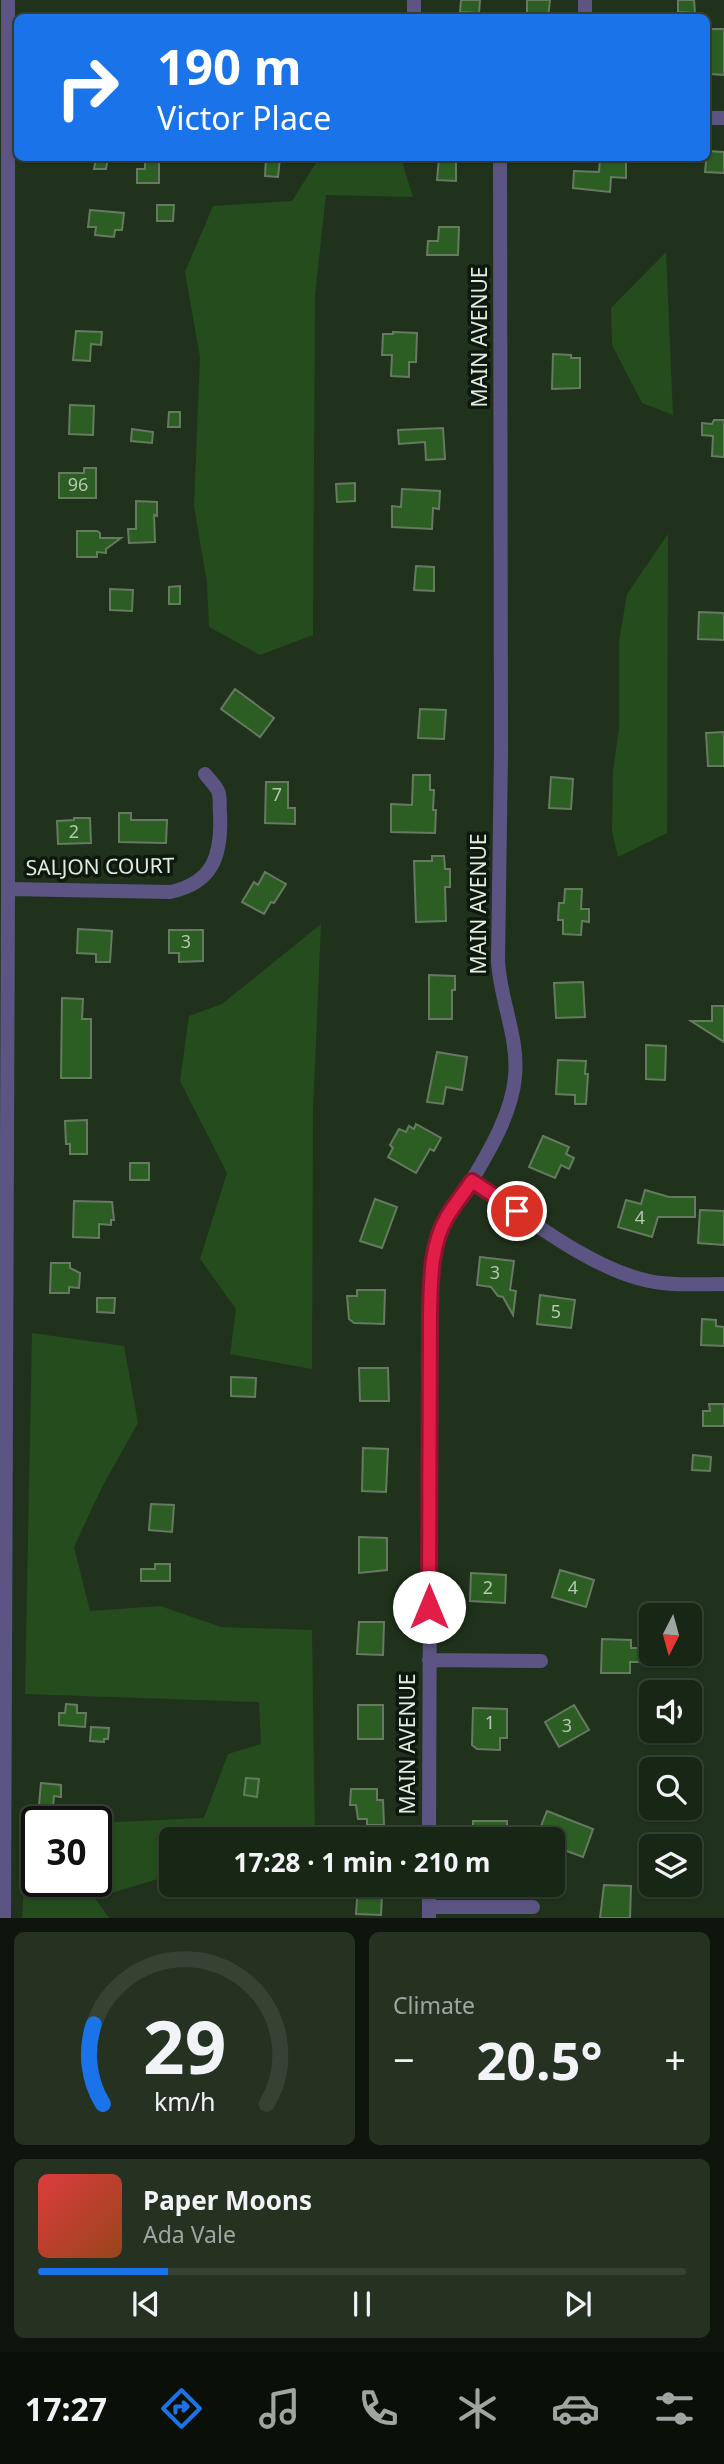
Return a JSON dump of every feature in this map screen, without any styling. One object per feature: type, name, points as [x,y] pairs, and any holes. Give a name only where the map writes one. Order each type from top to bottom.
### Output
[{"type":"street","points":[[4,1918],[8,0]]},
{"type":"street","name":"MAIN AVENUE","points":[[429,1827],[431,1277],[435,1245],[446,1219],[472,1181],[502,1120],[515,1077],[515,1051],[500,991],[498,961],[501,753],[500,161]]},
{"type":"street","name":"SALJON COURT","points":[[8,889],[170,892],[202,879],[212,868],[221,835],[219,792],[205,774]]},
{"type":"street","points":[[472,1181],[596,1262],[622,1274],[669,1283],[724,1284]]},
{"type":"street","points":[[429,1660],[541,1661]]},
{"type":"street","points":[[429,1912],[533,1907]]},
{"type":"green space","points":[[317,161],[402,161],[413,197],[326,195],[315,295],[313,635],[260,655],[209,627],[207,583],[194,506],[200,357],[185,272],[213,206],[292,201]]},
{"type":"green space","points":[[666,252],[673,415],[642,403],[612,345],[611,308]]},
{"type":"green space","points":[[668,534],[667,833],[618,857],[612,831],[613,771],[619,728],[619,641],[627,594]]},
{"type":"green space","points":[[321,924],[313,1111],[312,1369],[230,1354],[236,1309],[200,1259],[227,1173],[180,1081],[189,1016],[222,1004]]},
{"type":"green space","points":[[32,1333],[124,1346],[138,1423],[102,1487],[74,1547],[90,1611],[160,1606],[221,1627],[312,1630],[315,1827],[159,1827],[159,1879],[112,1893],[112,1822],[204,1818],[228,1754],[261,1744],[259,1702],[25,1694]]},
{"type":"green space","points":[[23,1897],[98,1897],[95,1898],[109,1918],[22,1918]]},
{"type":"building","points":[[461,0],[480,0],[479,13],[460,12]]},
{"type":"building","points":[[527,0],[550,0],[548,14],[527,14]]},
{"type":"building","points":[[678,0],[694,0],[695,13],[678,12]]},
{"type":"building","points":[[710,29],[724,29],[724,75],[711,74]]},
{"type":"building","points":[[710,151],[724,152],[724,173],[705,172],[706,161],[710,161]]},
{"type":"building","points":[[95,161],[107,161],[106,169],[94,169]]},
{"type":"building","points":[[266,161],[280,161],[278,177],[265,176]]},
{"type":"building","points":[[439,161],[456,161],[456,181],[437,180]]},
{"type":"building","points":[[600,161],[626,161],[626,178],[611,177],[610,192],[573,188],[574,171],[599,172]]},
{"type":"building","points":[[145,162],[159,162],[159,183],[137,183],[137,169],[145,169]]},
{"type":"building","points":[[157,205],[174,205],[173,221],[157,221]]},
{"type":"building","points":[[90,210],[124,213],[122,230],[115,230],[114,237],[95,235],[96,227],[88,227]]},
{"type":"building","points":[[439,227],[459,227],[458,255],[427,255],[428,241],[438,241]]},
{"type":"building","points":[[76,331],[102,332],[101,345],[91,344],[90,361],[73,360]]},
{"type":"building","points":[[417,333],[416,362],[409,362],[409,377],[391,376],[392,355],[382,355],[383,334]]},
{"type":"building","points":[[553,354],[580,358],[580,388],[552,389]]},
{"type":"building","points":[[70,405],[94,406],[93,435],[69,434]]},
{"type":"building","points":[[169,412],[180,412],[180,427],[168,427]]},
{"type":"building","points":[[714,420],[724,420],[724,457],[712,456],[713,436],[702,435],[702,423],[712,424]]},
{"type":"building","points":[[443,428],[445,459],[426,460],[425,442],[399,444],[398,430]]},
{"type":"building","points":[[132,429],[153,432],[152,443],[131,441]]},
{"type":"building","points":[[84,468],[96,468],[96,498],[59,498],[59,473],[84,473]]},
{"type":"building","points":[[355,483],[355,501],[337,502],[336,484]]},
{"type":"building","points":[[402,489],[440,491],[439,509],[433,508],[432,529],[392,527],[392,506],[401,507]]},
{"type":"building","points":[[136,501],[157,502],[157,516],[154,515],[155,542],[129,543],[128,529],[136,529]]},
{"type":"building","points":[[77,531],[97,531],[100,538],[121,538],[106,549],[106,553],[97,552],[97,557],[77,557]]},
{"type":"building","points":[[416,566],[434,567],[434,591],[414,590]]},
{"type":"building","points":[[180,586],[180,604],[169,604],[169,587]]},
{"type":"building","points":[[110,589],[133,590],[132,611],[110,610]]},
{"type":"building","points":[[699,612],[724,613],[724,640],[698,639]]},
{"type":"building","points":[[235,689],[274,718],[260,737],[221,709]]},
{"type":"building","points":[[420,709],[446,710],[444,739],[418,738]]},
{"type":"building","points":[[724,732],[724,766],[708,766],[706,733]]},
{"type":"building","points":[[413,775],[430,775],[430,790],[434,790],[433,810],[436,810],[435,833],[391,832],[391,804],[412,805]]},
{"type":"building","points":[[551,777],[573,779],[571,809],[549,808]]},
{"type":"building","points":[[266,782],[288,782],[288,808],[295,808],[295,824],[265,823]]},
{"type":"building","points":[[119,813],[131,813],[131,820],[167,820],[166,843],[119,842]]},
{"type":"building","points":[[90,818],[91,843],[58,844],[57,821]]},
{"type":"building","points":[[432,856],[444,856],[445,869],[450,869],[450,887],[445,887],[446,921],[416,922],[414,861],[432,861]]},
{"type":"building","points":[[265,872],[286,884],[264,914],[242,902],[254,882],[258,885]]},
{"type":"building","points":[[565,889],[582,889],[581,909],[589,909],[589,922],[582,921],[581,935],[563,934],[563,920],[558,920],[559,903],[564,903]]},
{"type":"building","points":[[78,929],[112,931],[110,962],[96,962],[96,954],[77,953]]},
{"type":"building","points":[[169,930],[203,930],[203,961],[179,962],[179,953],[169,953]]},
{"type":"building","points":[[429,975],[455,976],[452,1019],[429,1019]]},
{"type":"building","points":[[583,982],[585,1017],[556,1018],[554,983]]},
{"type":"building","points":[[62,998],[83,999],[82,1019],[91,1019],[91,1078],[61,1078]]},
{"type":"building","points":[[712,1006],[724,1006],[724,1042],[691,1021],[712,1021]]},
{"type":"building","points":[[646,1045],[666,1046],[665,1080],[646,1079]]},
{"type":"building","points":[[437,1052],[467,1057],[462,1090],[446,1087],[443,1104],[427,1102]]},
{"type":"building","points":[[558,1060],[586,1061],[586,1104],[575,1104],[575,1095],[556,1094]]},
{"type":"building","points":[[87,1120],[87,1154],[70,1154],[70,1144],[66,1144],[65,1121]]},
{"type":"building","points":[[416,1124],[441,1138],[434,1151],[430,1149],[416,1173],[388,1157],[393,1148],[390,1145],[399,1129],[406,1132],[409,1126],[414,1129]]},
{"type":"building","points":[[543,1136],[569,1147],[566,1154],[574,1158],[569,1169],[561,1165],[555,1178],[529,1167]]},
{"type":"building","points":[[130,1163],[149,1163],[149,1180],[130,1180]]},
{"type":"building","points":[[645,1190],[669,1197],[695,1197],[695,1217],[658,1217],[652,1237],[618,1227],[626,1200],[641,1204]]},
{"type":"building","points":[[375,1199],[397,1207],[382,1248],[360,1241]]},
{"type":"building","points":[[74,1201],[112,1202],[114,1220],[111,1220],[111,1225],[99,1224],[99,1238],[73,1237]]},
{"type":"building","points":[[700,1210],[724,1211],[724,1245],[698,1243]]},
{"type":"building","points":[[480,1257],[514,1261],[510,1290],[516,1291],[513,1315],[503,1297],[498,1296],[491,1287],[477,1285]]},
{"type":"building","points":[[51,1263],[70,1263],[70,1268],[80,1273],[79,1288],[69,1287],[69,1293],[50,1293]]},
{"type":"building","points":[[357,1290],[385,1290],[384,1324],[354,1323],[349,1319],[347,1296],[357,1296]]},
{"type":"building","points":[[540,1295],[575,1300],[571,1328],[537,1324]]},
{"type":"building","points":[[97,1298],[115,1298],[114,1313],[97,1312]]},
{"type":"building","points":[[702,1319],[716,1320],[716,1326],[724,1327],[724,1346],[701,1345]]},
{"type":"building","points":[[359,1368],[388,1368],[389,1401],[360,1401]]},
{"type":"building","points":[[231,1377],[256,1378],[255,1397],[231,1396]]},
{"type":"building","points":[[709,1404],[724,1404],[724,1426],[703,1426],[703,1411],[710,1411]]},
{"type":"building","points":[[363,1448],[388,1449],[386,1492],[362,1491]]},
{"type":"building","points":[[693,1455],[711,1457],[710,1471],[692,1470]]},
{"type":"building","points":[[151,1504],[174,1505],[172,1532],[149,1530]]},
{"type":"building","points":[[359,1537],[387,1538],[387,1570],[359,1573]]},
{"type":"building","points":[[155,1564],[170,1564],[170,1581],[141,1581],[141,1569],[155,1569]]},
{"type":"building","points":[[560,1570],[594,1580],[586,1607],[552,1597]]},
{"type":"building","points":[[471,1573],[506,1575],[505,1603],[470,1601]]},
{"type":"building","points":[[359,1622],[384,1622],[383,1655],[357,1654]]},
{"type":"building","points":[[602,1639],[631,1640],[631,1648],[639,1648],[639,1662],[630,1662],[630,1673],[601,1673]]},
{"type":"building","points":[[66,1704],[77,1705],[77,1713],[86,1713],[85,1727],[59,1725],[59,1713],[65,1713]]},
{"type":"building","points":[[358,1705],[383,1705],[383,1739],[358,1739]]},
{"type":"building","points":[[574,1705],[589,1730],[559,1747],[545,1722]]},
{"type":"building","points":[[473,1708],[507,1709],[507,1738],[500,1738],[500,1750],[477,1749],[472,1745]]},
{"type":"building","points":[[91,1727],[109,1728],[108,1739],[104,1739],[104,1742],[90,1741]]},
{"type":"building","points":[[246,1778],[259,1779],[257,1797],[244,1795]]},
{"type":"building","points":[[41,1783],[61,1785],[61,1797],[54,1796],[53,1806],[39,1805]]},
{"type":"building","points":[[351,1789],[377,1789],[377,1800],[383,1800],[384,1825],[367,1825],[367,1819],[358,1819],[356,1805],[350,1805]]},
{"type":"building","points":[[547,1811],[593,1829],[583,1857],[565,1850],[565,1827],[541,1827]]},
{"type":"building","points":[[473,1821],[507,1821],[507,1827],[473,1827]]},
{"type":"building","points":[[604,1885],[631,1886],[630,1918],[600,1918]]},
{"type":"building","points":[[357,1897],[382,1897],[381,1915],[356,1914]]},
{"type":"route","points":[[429,1607],[430,1313],[435,1245],[446,1219],[472,1181],[517,1211]]}]
